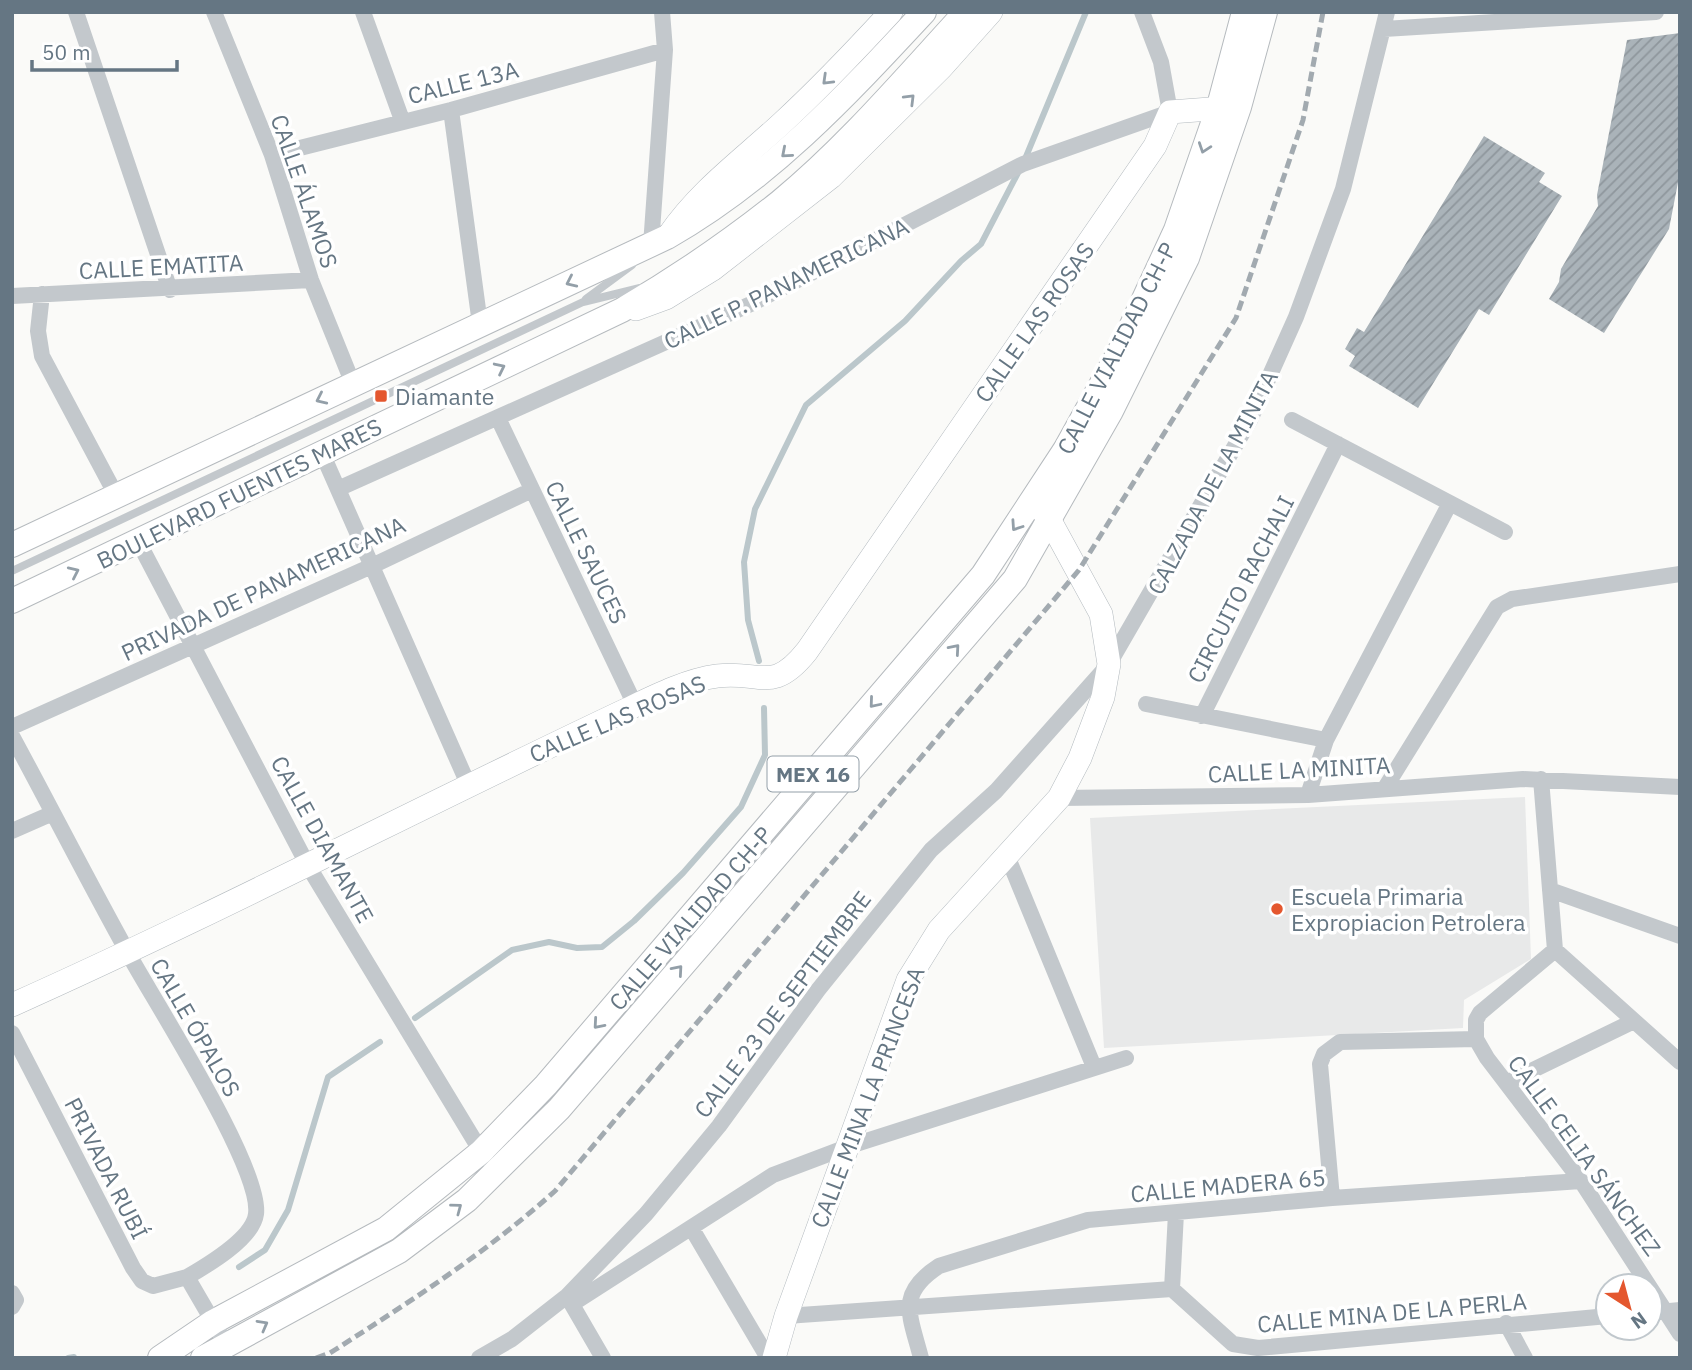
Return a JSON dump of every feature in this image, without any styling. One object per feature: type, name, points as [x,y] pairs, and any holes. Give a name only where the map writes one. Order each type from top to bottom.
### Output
[{"type":"main road","points":[[12,545],[659,241],[734,195],[788,152],[836,107],[924,12]]},
{"type":"main road","name":"BOULEVARD FUENTES MARES","points":[[12,601],[622,310],[674,280],[781,200],[867,120],[966,12]]},
{"type":"main road","name":"CALLE VIALIDAD CH-P","points":[[1229,106],[1244,12]]},
{"type":"main road","name":"CALLE VIALIDAD CH-P","points":[[203,1358],[399,1251],[467,1200],[559,1109],[1015,579],[1065,450],[1120,351],[1177,230],[1265,12]]},
{"type":"main road","name":"CALLE VIALIDAD CH-P","points":[[160,1358],[213,1322],[386,1229],[481,1152],[546,1085],[1040,509]]},
{"type":"street","points":[[76,12],[170,290]]},
{"type":"street","name":"CALLE ÁLAMOS","points":[[215,12],[272,155],[311,281],[352,384]]},
{"type":"street","points":[[363,12],[402,120]]},
{"type":"street","points":[[659,241],[665,50],[662,12]]},
{"type":"street","points":[[659,241],[705,190],[791,114],[891,12]]},
{"type":"street","points":[[622,310],[650,305],[685,288],[831,177],[941,68],[991,12]]},
{"type":"street","points":[[1142,12],[1161,62],[1170,112]]},
{"type":"street","points":[[1386,20],[1656,12]]},
{"type":"street","name":"CALZADA DE LA MINITA","points":[[1059,798],[1080,758],[1103,697],[1109,664],[1250,420],[1296,317],[1343,189],[1386,20]]},
{"type":"street","name":"CALLE 13A","points":[[272,155],[402,120],[451,110],[665,50]]},
{"type":"street","name":"CALLE P. PANAMERICANA","points":[[340,488],[753,303],[1023,164],[1170,112],[1229,106]]},
{"type":"street","points":[[451,110],[480,324]]},
{"type":"street","name":"CALLE LAS ROSAS","points":[[12,1005],[128,953],[468,784],[635,705],[717,676],[773,678],[802,657],[1155,146],[1170,112]]},
{"type":"street","name":"CALLE EMATITA","points":[[12,296],[311,281]]},
{"type":"street","points":[[42,294],[38,331],[42,356],[116,495]]},
{"type":"street","name":"CALLE SAUCES","points":[[498,418],[635,705]]},
{"type":"street","points":[[1292,420],[1504,532]]},
{"type":"street","name":"CIRCUITO RACHALI","points":[[1326,740],[1202,716],[1338,444]]},
{"type":"street","points":[[322,453],[374,565],[468,784]]},
{"type":"street","name":"PRIVADA DE PANAMERICANA","points":[[12,727],[374,565],[532,490]]},
{"type":"street","points":[[1308,796],[1326,740],[1450,503]]},
{"type":"street","name":"CALZADA DE LA MINITA","points":[[1040,509],[1097,603],[1109,664]]},
{"type":"street","name":"CALLE DIAMANTE","points":[[138,541],[307,864],[494,1173]]},
{"type":"street","points":[[1385,788],[1497,607],[1512,599],[1680,574]]},
{"type":"street","name":"CALLE 23 DE SEPTIEMBRE","points":[[479,1358],[570,1300],[719,1126],[818,990],[931,850],[996,790],[1109,664]]},
{"type":"street","points":[[1146,704],[1202,716]]},
{"type":"street","name":"CALLE ÓPALOS","points":[[12,736],[128,953],[219,1111],[256,1200],[257,1215],[245,1236],[187,1278]]},
{"type":"street","points":[[1541,779],[1555,950],[1634,1021],[1677,1055]]},
{"type":"street","name":"CALLE LA MINITA","points":[[1059,798],[1308,796],[1385,788],[1541,779],[1680,787]]},
{"type":"street","name":"CALLE MINA LA PRINCESA","points":[[771,1358],[908,980],[939,930],[1008,858],[1059,798]]},
{"type":"street","points":[[12,831],[53,813]]},
{"type":"street","points":[[1008,858],[1094,1066]]},
{"type":"street","points":[[1550,890],[1680,936]]},
{"type":"street","points":[[1332,1198],[1320,1064],[1324,1054],[1340,1042],[1476,1039],[1476,1020],[1480,1013],[1555,950]]},
{"type":"street","points":[[1506,1083],[1634,1021]]},
{"type":"street","name":"PRIVADA RUBÍ","points":[[12,1033],[142,1281],[153,1286],[187,1278]]},
{"type":"street","name":"CALLE CELIA SÁNCHEZ","points":[[1476,1039],[1674,1311],[1680,1334]]},
{"type":"street","points":[[603,1358],[570,1300],[692,1229],[773,1175],[847,1147],[1094,1066],[1126,1058]]},
{"type":"street","name":"CALLE MADERA 65","points":[[908,1307],[912,1288],[922,1276],[939,1266],[1088,1220],[1332,1198],[1581,1181]]},
{"type":"street","points":[[786,1316],[1172,1289],[1176,1213]]},
{"type":"street","points":[[692,1229],[771,1358]]},
{"type":"street","points":[[187,1278],[226,1344]]},
{"type":"street","name":"CALLE MINA DE LA PERLA","points":[[1172,1289],[1233,1344],[1245,1348],[1594,1317]]},
{"type":"street","points":[[908,1307],[921,1358]]},
{"type":"street","points":[[1506,1323],[1524,1358]]},
{"type":"lane","points":[[583,302],[659,241]]},
{"type":"lane","points":[[12,571],[583,302],[674,280]]},
{"type":"shaded area","name":"Escuela Primaria Expropiacion Petrolera","points":[[1525,797],[1531,959],[1464,1000],[1463,1028],[1104,1048],[1090,818]]},
{"type":"building","points":[[1680,33],[1680,172],[1669,229],[1604,333],[1549,299],[1559,282],[1561,269],[1598,206],[1597,195],[1627,40]]},
{"type":"building","points":[[1484,136],[1545,173],[1539,182],[1562,196],[1489,315],[1479,309],[1418,408],[1349,366],[1355,356],[1345,349],[1357,328],[1364,332]]},
{"type":"waterway","points":[[1025,159],[1086,12]]},
{"type":"waterway","points":[[759,661],[748,620],[744,562],[755,509],[806,405],[905,321],[961,261],[981,244],[1020,169]]},
{"type":"waterway","points":[[415,1018],[512,950],[549,942],[577,948],[602,947],[634,921],[683,873],[741,807],[765,755],[764,708]]},
{"type":"waterway","points":[[239,1267],[265,1250],[288,1210],[328,1077],[380,1042]]},
{"type":"waterway","points":[[68,1358],[74,1357]]},
{"type":"railway","points":[[316,1358],[330,1353],[446,1276],[529,1214],[555,1191],[1079,570],[1236,318],[1303,120],[1323,12]]},
{"type":"place","name":"Diamante","points":[[381,396]]},
{"type":"place","name":"Escuela Primaria Expropiacion Petrolera","points":[[1277,909]]}]
